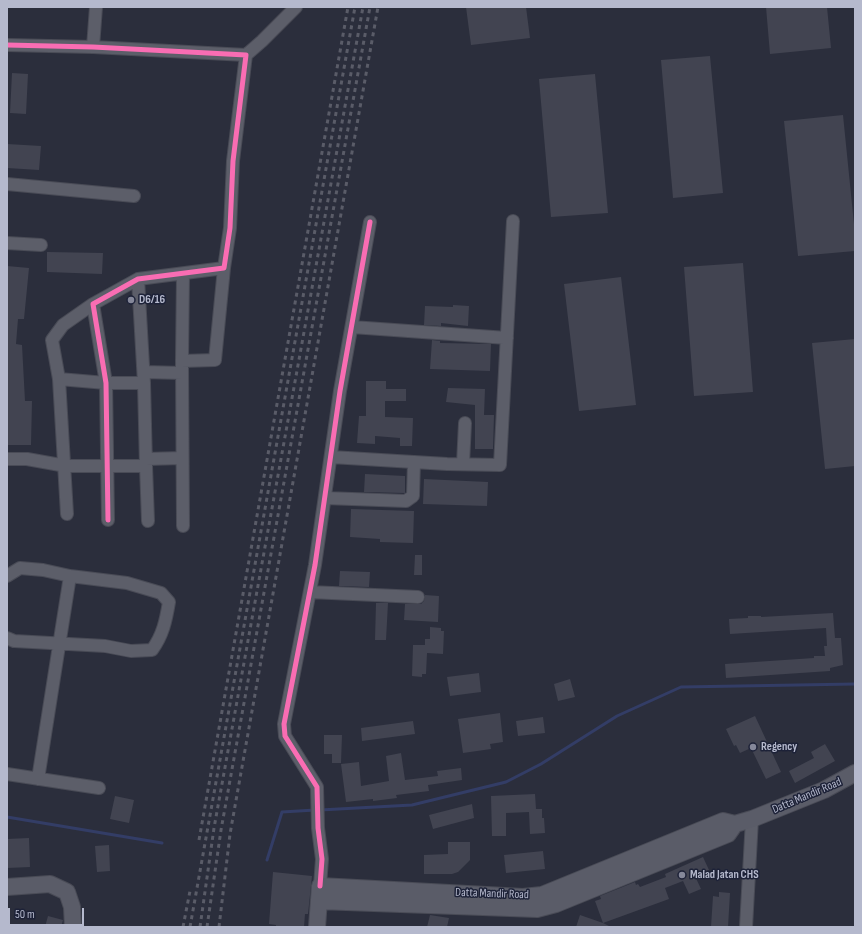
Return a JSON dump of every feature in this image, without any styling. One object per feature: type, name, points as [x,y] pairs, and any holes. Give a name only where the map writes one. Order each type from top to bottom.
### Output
[{"type":"main road","name":"Datta Mandir Road","points":[[320,894],[504,902],[523,897],[542,895],[711,834],[723,822],[735,824],[752,819],[824,790],[855,774]]},
{"type":"main road","points":[[7,887],[50,884],[67,892],[72,907],[73,927]]},
{"type":"main road","points":[[317,927],[320,894]]},
{"type":"street","points":[[93,47],[96,7]]},
{"type":"street","points":[[7,45],[93,47],[246,55],[262,42],[296,7]]},
{"type":"street","points":[[182,361],[215,360],[224,268],[230,228],[233,160],[246,55]]},
{"type":"street","points":[[7,184],[134,196]]},
{"type":"street","points":[[320,894],[322,859],[318,828],[317,787],[285,736],[284,724],[310,592],[370,222]]},
{"type":"street","points":[[331,457],[500,465],[513,222]]},
{"type":"street","points":[[7,243],[41,245]]},
{"type":"street","points":[[67,514],[66,466],[59,379],[52,340],[63,325],[93,304],[138,279],[224,268]]},
{"type":"street","points":[[183,274],[183,526]]},
{"type":"street","points":[[138,279],[144,377],[148,521]]},
{"type":"street","points":[[93,304],[106,383],[108,520]]},
{"type":"street","points":[[352,326],[507,338]]},
{"type":"street","points":[[59,379],[106,383],[182,373]]},
{"type":"street","points":[[463,464],[466,423]]},
{"type":"street","points":[[7,460],[27,459],[66,466],[107,467],[182,458]]},
{"type":"street","points":[[325,498],[406,501],[413,496],[414,462]]},
{"type":"street","points":[[7,638],[14,641],[105,646],[131,651],[152,650],[160,639],[169,602],[161,593],[127,583],[20,568],[9,573]]},
{"type":"street","points":[[38,779],[70,576]]},
{"type":"street","points":[[310,592],[418,597]]},
{"type":"street","points":[[7,774],[99,788]]},
{"type":"street","points":[[746,927],[752,819]]},
{"type":"building","points":[[466,7],[526,7],[530,38],[471,45]]},
{"type":"building","points":[[766,7],[827,7],[831,48],[770,54]]},
{"type":"building","points":[[710,56],[723,193],[673,198],[661,60]]},
{"type":"building","points":[[12,73],[28,74],[26,114],[10,113]]},
{"type":"building","points":[[595,74],[608,213],[551,217],[539,79]]},
{"type":"building","points":[[843,115],[855,234],[855,251],[798,256],[784,121]]},
{"type":"building","points":[[7,144],[41,146],[39,170],[7,168]]},
{"type":"building","points":[[47,252],[103,253],[102,274],[47,272]]},
{"type":"building","points":[[743,263],[753,392],[694,396],[684,267]]},
{"type":"building","points":[[7,266],[29,268],[24,319],[18,319],[16,344],[22,345],[25,401],[32,401],[31,445],[7,445]]},
{"type":"building","points":[[621,277],[636,405],[579,411],[564,284]]},
{"type":"building","points":[[453,305],[469,306],[468,326],[441,323],[441,326],[424,325],[425,306],[453,307]]},
{"type":"building","points":[[855,339],[855,466],[825,469],[812,343]]},
{"type":"building","points":[[432,340],[440,341],[440,343],[491,344],[490,371],[430,369]]},
{"type":"building","points":[[366,381],[386,381],[386,389],[406,389],[406,401],[385,401],[385,417],[413,418],[412,446],[400,446],[400,438],[375,436],[375,444],[357,443],[359,416],[366,416]]},
{"type":"building","points":[[448,388],[485,389],[484,415],[494,415],[493,449],[475,449],[475,405],[446,402]]},
{"type":"building","points":[[365,474],[405,476],[405,493],[364,492]]},
{"type":"building","points":[[424,479],[488,482],[487,506],[423,504]]},
{"type":"building","points":[[351,509],[414,511],[413,543],[380,542],[380,539],[350,537]]},
{"type":"building","points":[[415,555],[422,555],[422,575],[414,575]]},
{"type":"building","points":[[340,571],[370,572],[369,587],[339,586]]},
{"type":"building","points":[[425,595],[439,596],[438,622],[404,620],[405,604],[421,604],[424,601]]},
{"type":"building","points":[[376,603],[388,603],[386,640],[375,640]]},
{"type":"building","points":[[833,613],[835,638],[841,638],[843,665],[830,668],[830,671],[726,678],[725,664],[814,658],[814,656],[825,656],[824,646],[827,646],[826,628],[730,634],[729,619],[748,618],[748,616],[761,617]]},
{"type":"building","points":[[430,627],[441,628],[441,631],[444,631],[443,654],[427,653],[426,674],[422,674],[422,677],[412,676],[413,645],[425,645],[425,639],[430,639]]},
{"type":"building","points":[[479,673],[481,692],[450,696],[447,677]]},
{"type":"building","points":[[570,679],[575,697],[558,701],[554,684]]},
{"type":"building","points":[[500,713],[503,742],[490,744],[491,749],[463,753],[458,719]]},
{"type":"building","name":"Regency","points":[[755,716],[781,772],[766,779],[751,748],[740,753],[736,745],[734,746],[726,729]]},
{"type":"building","points":[[543,717],[545,733],[518,736],[516,721]]},
{"type":"building","points":[[413,721],[415,734],[362,741],[361,728]]},
{"type":"building","points":[[324,735],[342,735],[341,763],[332,763],[332,754],[324,754]]},
{"type":"building","points":[[825,744],[835,761],[795,783],[789,771],[814,758],[811,752]]},
{"type":"building","points":[[401,753],[405,780],[438,776],[437,771],[461,768],[462,780],[428,785],[429,791],[396,795],[397,798],[346,802],[341,764],[359,762],[361,786],[389,781],[386,756]]},
{"type":"building","points":[[535,794],[536,809],[542,809],[545,833],[530,834],[529,812],[506,813],[506,836],[492,836],[491,796]]},
{"type":"building","points":[[115,796],[134,800],[129,823],[110,819]]},
{"type":"building","points":[[472,804],[474,818],[433,829],[429,815]]},
{"type":"building","points":[[29,838],[30,867],[7,868],[7,839]]},
{"type":"building","points":[[448,842],[470,842],[470,860],[458,872],[452,874],[424,874],[424,855],[448,854]]},
{"type":"building","points":[[109,845],[110,871],[97,872],[95,846]]},
{"type":"building","points":[[543,851],[545,869],[506,873],[504,855]]},
{"type":"building","points":[[703,857],[709,870],[695,876],[701,889],[689,894],[683,881],[665,888],[669,899],[603,923],[595,901],[601,899],[600,896],[635,882],[636,885],[638,884],[640,887],[666,877],[665,874]]},
{"type":"building","points":[[273,872],[312,876],[308,914],[305,914],[304,927],[276,927],[276,925],[269,924]]},
{"type":"building","points":[[719,892],[730,893],[728,927],[711,927],[713,896],[719,897]]},
{"type":"building","points":[[430,915],[449,918],[447,927],[427,927]]},
{"type":"building","points":[[580,915],[611,927],[576,927]]},
{"type":"building","points":[[48,916],[63,920],[61,927],[45,927]]},
{"type":"waterway","points":[[320,810],[412,805],[506,782],[541,764],[617,716],[681,687],[855,684]]},
{"type":"waterway","points":[[267,860],[282,812],[315,810]]},
{"type":"waterway","points":[[7,817],[162,843]]},
{"type":"railway","points":[[199,840],[348,7]]},
{"type":"railway","points":[[190,927],[355,7]]},
{"type":"railway","points":[[200,927],[214,828],[363,7]]},
{"type":"railway","points":[[207,927],[221,830],[370,7]]},
{"type":"railway","points":[[219,927],[230,834],[378,7]]},
{"type":"railway","points":[[183,927],[190,891]]},
{"type":"cycle path","points":[[7,45],[93,47],[246,55],[233,161],[230,228],[224,268],[138,279],[93,304],[106,383],[108,520]]},
{"type":"cycle path","points":[[320,886],[322,859],[318,828],[317,787],[285,736],[284,724],[315,565],[340,391],[370,222]]},
{"type":"place","name":"D6/16","points":[[131,300]]},
{"type":"place","name":"Regency","points":[[753,747]]},
{"type":"place","name":"Malad Jatan CHS","points":[[682,875]]}]
